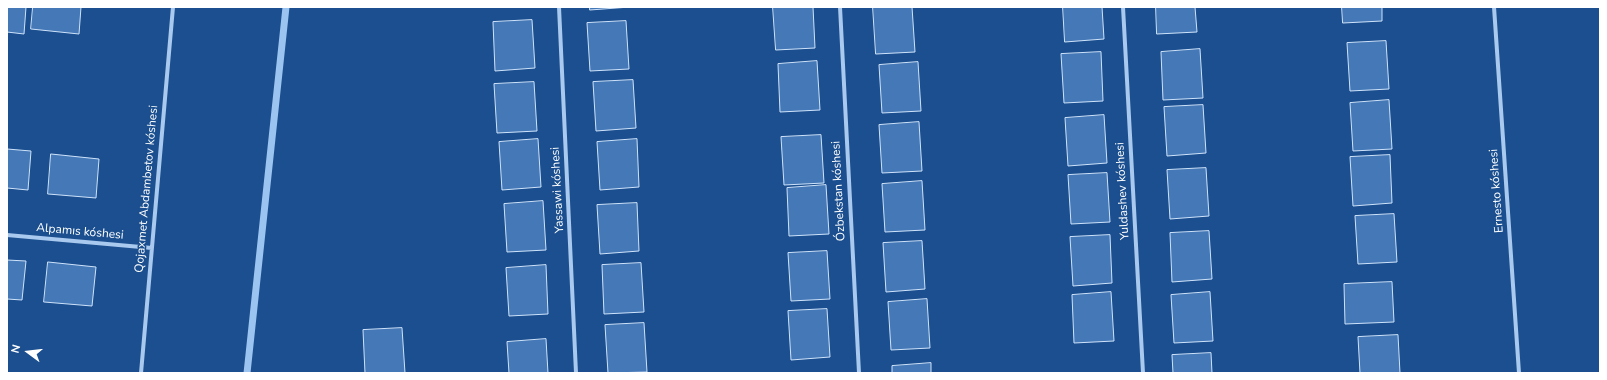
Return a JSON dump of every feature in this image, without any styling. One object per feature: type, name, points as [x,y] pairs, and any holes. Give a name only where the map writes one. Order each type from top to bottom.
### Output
[{"type":"street","name":"Qojaxmet Abdambetov kóshesi","points":[[141,373],[173,7]]},
{"type":"street","name":"Yassawi kóshesi","points":[[559,7],[576,373]]},
{"type":"street","name":"Ózbekstan kóshesi","points":[[840,7],[859,373]]},
{"type":"street","name":"Yuldashev kóshesi","points":[[1123,7],[1143,373]]},
{"type":"street","name":"Ernesto kóshesi","points":[[1494,7],[1519,373]]},
{"type":"street","name":"Alpamıs kóshesi","points":[[7,235],[152,248]]},
{"type":"building","points":[[7,7],[26,7],[24,34],[7,32]]},
{"type":"building","points":[[33,7],[81,7],[79,34],[31,29]]},
{"type":"building","points":[[590,7],[630,7],[590,10]]},
{"type":"building","points":[[773,7],[813,7],[815,48],[776,50]]},
{"type":"building","points":[[873,7],[912,7],[915,52],[876,54]]},
{"type":"building","points":[[1063,7],[1102,7],[1104,39],[1065,42]]},
{"type":"building","points":[[1156,7],[1195,7],[1197,32],[1157,34]]},
{"type":"building","points":[[1342,7],[1382,7],[1382,21],[1343,23]]},
{"type":"building","points":[[532,20],[535,68],[495,71],[493,22]]},
{"type":"building","points":[[626,21],[629,69],[590,71],[587,23]]},
{"type":"building","points":[[1386,41],[1389,89],[1350,91],[1347,43]]},
{"type":"building","points":[[1200,49],[1203,98],[1163,100],[1161,52]]},
{"type":"building","points":[[1101,52],[1103,101],[1064,103],[1061,54]]},
{"type":"building","points":[[817,61],[820,110],[780,112],[778,64]]},
{"type":"building","points":[[918,62],[921,111],[882,113],[879,65]]},
{"type":"building","points":[[633,80],[636,128],[596,131],[593,82]]},
{"type":"building","points":[[534,82],[537,131],[497,133],[494,84]]},
{"type":"building","points":[[1389,100],[1392,149],[1353,151],[1350,103]]},
{"type":"building","points":[[1203,105],[1206,153],[1167,156],[1164,107]]},
{"type":"building","points":[[1104,115],[1107,163],[1068,166],[1065,118]]},
{"type":"building","points":[[919,122],[922,171],[882,173],[879,125]]},
{"type":"building","points":[[821,135],[824,183],[784,185],[781,137]]},
{"type":"building","points":[[538,139],[541,187],[502,190],[499,142]]},
{"type":"building","points":[[637,139],[639,187],[600,190],[597,142]]},
{"type":"building","points":[[7,149],[31,151],[28,190],[7,188]]},
{"type":"building","points":[[51,154],[99,159],[96,198],[48,194]]},
{"type":"building","points":[[1390,155],[1392,203],[1353,206],[1350,157]]},
{"type":"building","points":[[1206,168],[1209,216],[1170,219],[1167,170]]},
{"type":"building","points":[[1107,173],[1110,222],[1071,224],[1068,175]]},
{"type":"building","points":[[922,181],[925,230],[885,232],[882,184]]},
{"type":"building","points":[[826,185],[829,234],[789,236],[787,188]]},
{"type":"building","points":[[543,201],[546,250],[507,252],[504,204]]},
{"type":"building","points":[[637,203],[639,251],[600,254],[597,205]]},
{"type":"building","points":[[1394,214],[1397,262],[1358,264],[1355,216]]},
{"type":"building","points":[[1209,231],[1212,279],[1172,282],[1170,233]]},
{"type":"building","points":[[1110,235],[1112,283],[1073,286],[1070,237]]},
{"type":"building","points":[[922,241],[925,289],[886,292],[883,243]]},
{"type":"building","points":[[827,251],[830,299],[791,301],[788,253]]},
{"type":"building","points":[[7,260],[26,261],[22,300],[7,299]]},
{"type":"building","points":[[48,262],[96,267],[92,306],[44,302]]},
{"type":"building","points":[[641,263],[644,312],[604,314],[602,265]]},
{"type":"building","points":[[546,265],[548,314],[509,316],[506,268]]},
{"type":"building","points":[[1392,282],[1394,322],[1345,324],[1344,284]]},
{"type":"building","points":[[1111,292],[1114,341],[1074,343],[1072,295]]},
{"type":"building","points":[[1210,292],[1213,341],[1174,343],[1171,295]]},
{"type":"building","points":[[927,299],[930,348],[891,350],[888,302]]},
{"type":"building","points":[[827,309],[830,357],[791,360],[788,311]]},
{"type":"building","points":[[644,323],[647,372],[608,373],[605,325]]},
{"type":"building","points":[[402,328],[405,373],[365,373],[363,330]]},
{"type":"building","points":[[1398,335],[1400,373],[1360,373],[1358,337]]},
{"type":"building","points":[[546,339],[548,373],[509,373],[507,342]]},
{"type":"building","points":[[1211,353],[1212,373],[1173,373],[1172,355]]},
{"type":"building","points":[[931,363],[931,373],[892,373],[892,366]]},
{"type":"waterway","points":[[247,373],[286,7]]}]
